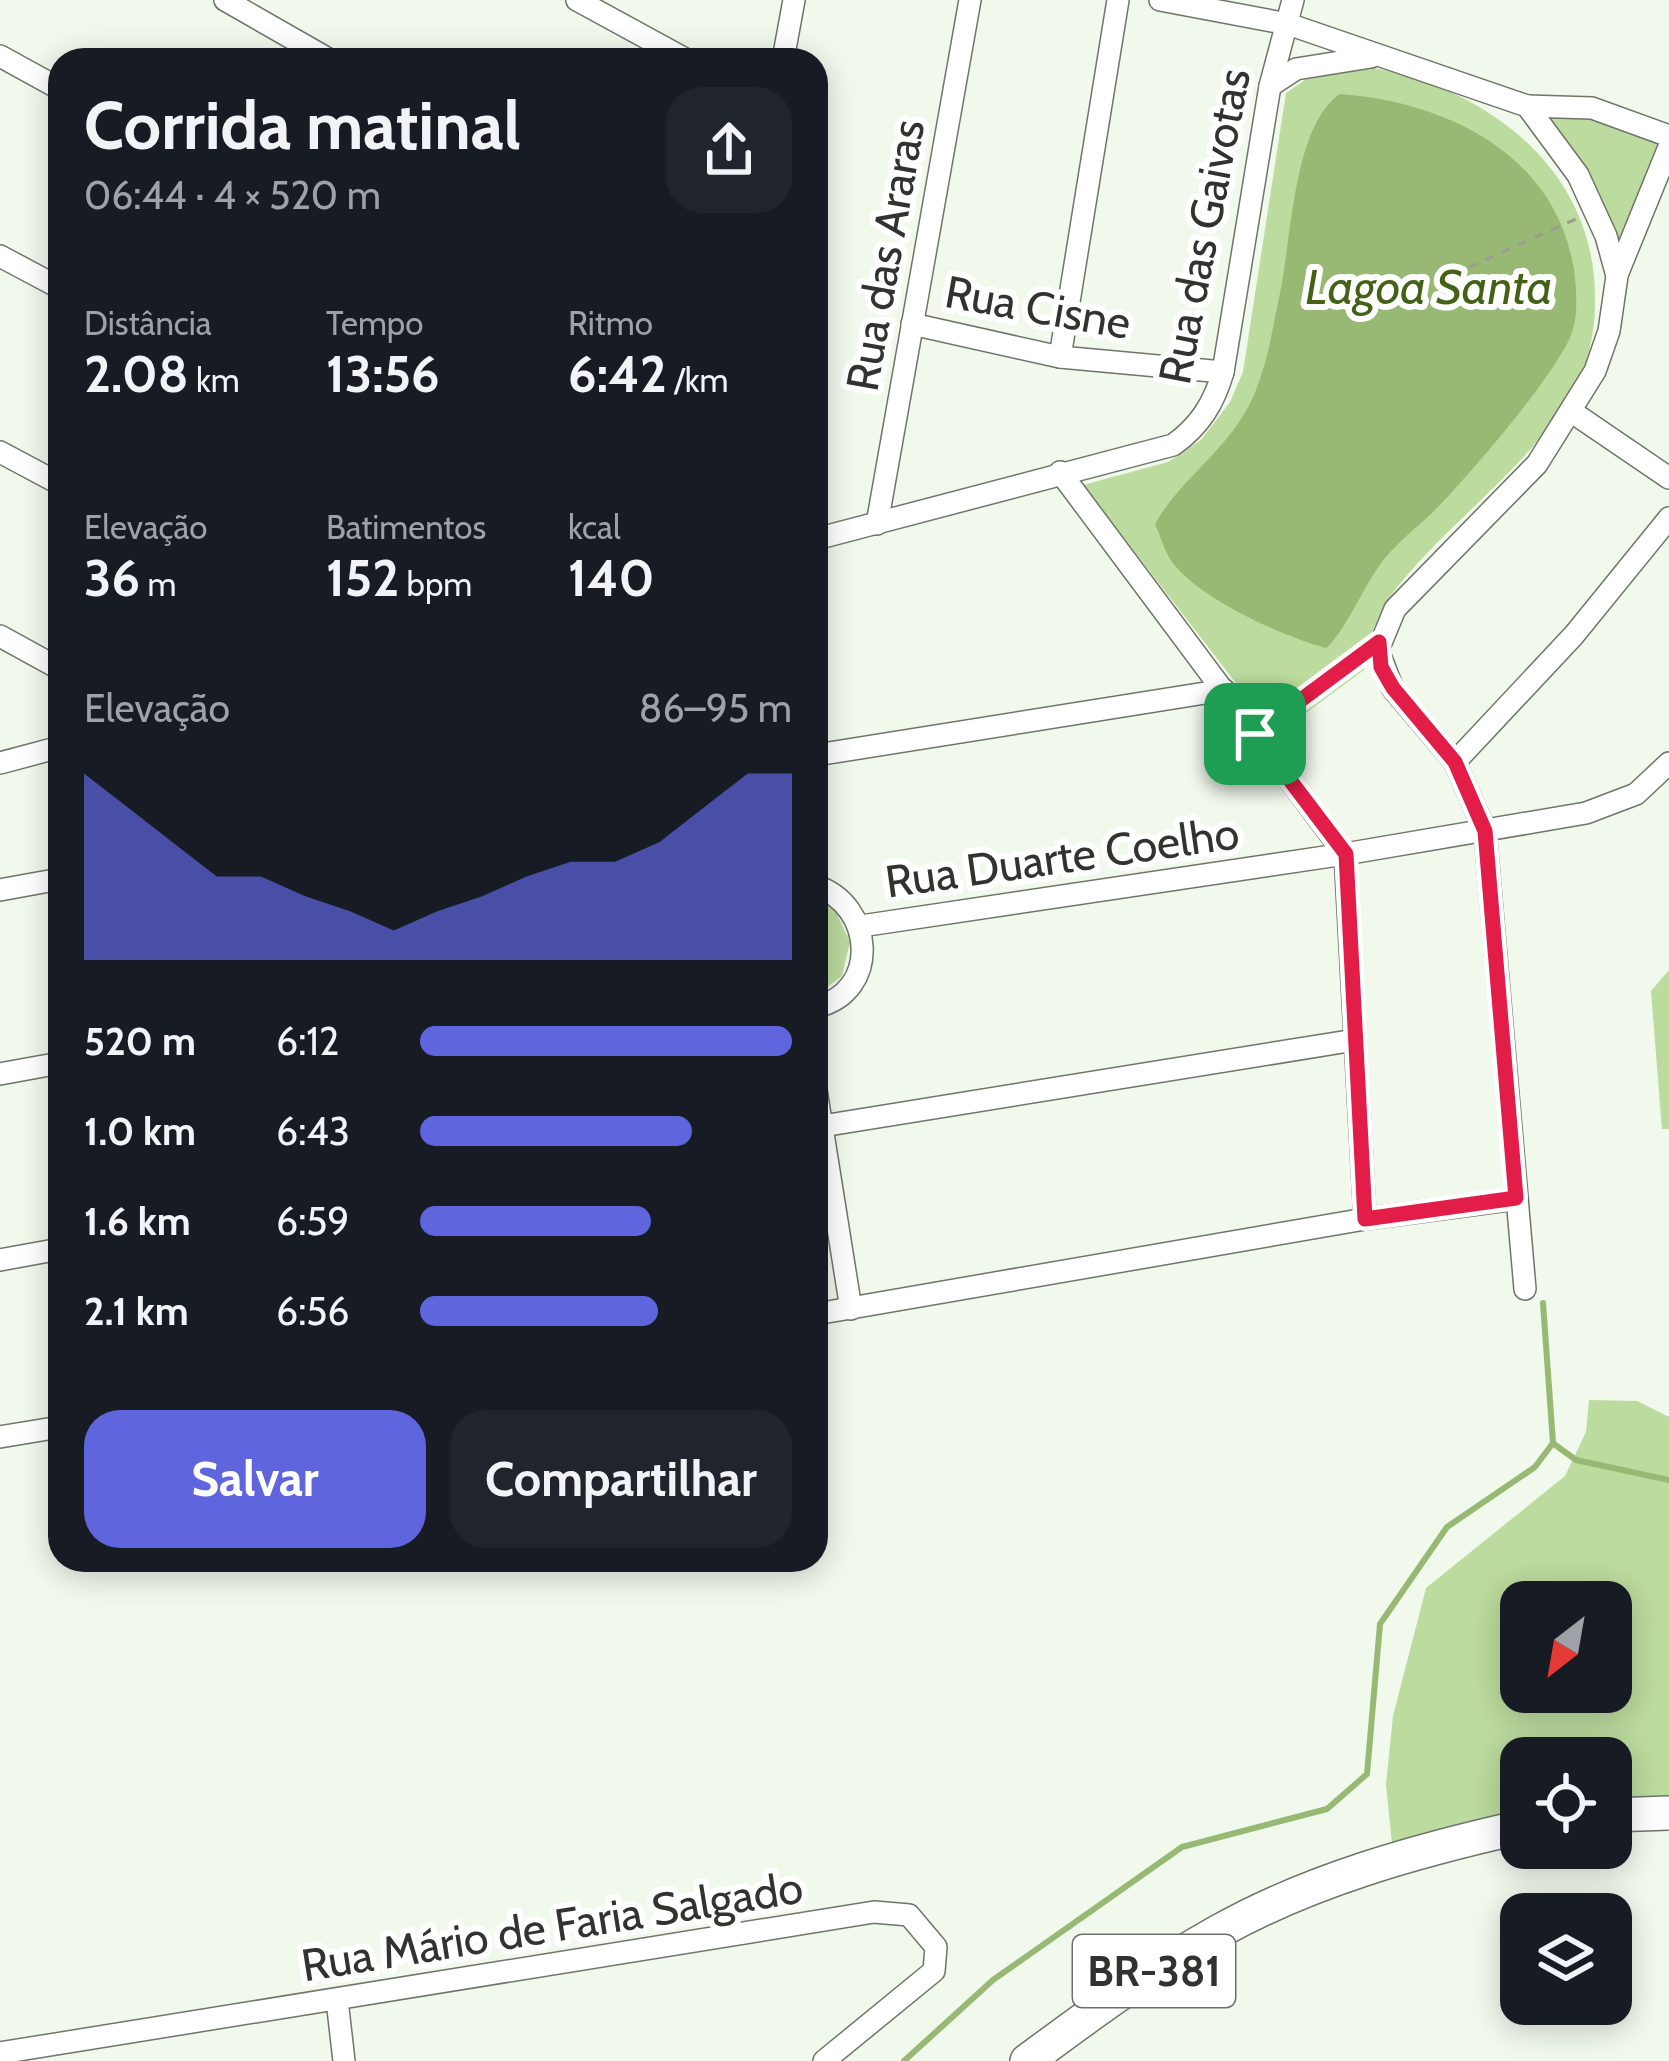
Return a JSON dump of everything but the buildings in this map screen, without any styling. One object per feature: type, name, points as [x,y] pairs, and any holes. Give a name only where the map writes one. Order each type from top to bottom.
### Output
[{"type":"highway","points":[[1632,1814],[1669,1813]]},
{"type":"highway","name":"BR-381","points":[[1027,2061],[1130,1985],[1222,1930],[1345,1878],[1446,1844],[1500,1832]]},
{"type":"street","points":[[225,0],[309,48]]},
{"type":"street","points":[[577,0],[664,48]]},
{"type":"street","points":[[785,48],[794,0]]},
{"type":"street","name":"Rua das Araras","points":[[877,524],[970,0]]},
{"type":"street","points":[[1060,357],[1118,0]]},
{"type":"street","points":[[1160,0],[1288,24],[1527,106],[1592,108],[1669,136]]},
{"type":"street","name":"Rua das Gaivotas","points":[[828,536],[1173,445],[1204,416],[1223,372],[1270,86],[1293,0]]},
{"type":"street","points":[[0,56],[48,82]]},
{"type":"street","points":[[1270,86],[1313,64],[1382,56]]},
{"type":"street","points":[[1527,106],[1578,175],[1606,236],[1617,276]]},
{"type":"street","points":[[1525,1289],[1485,831],[1455,762],[1381,667],[1379,642],[1394,609],[1537,464],[1572,412],[1609,331],[1617,276],[1669,148]]},
{"type":"street","points":[[0,256],[48,282]]},
{"type":"street","name":"Rua Cisne","points":[[912,324],[1060,357],[1223,372]]},
{"type":"street","points":[[1572,412],[1669,478]]},
{"type":"street","points":[[0,452],[48,478]]},
{"type":"street","points":[[1060,472],[1346,854],[1365,1219]]},
{"type":"street","points":[[1455,762],[1574,635],[1669,518]]},
{"type":"street","points":[[0,636],[48,662]]},
{"type":"street","points":[[828,753],[1224,690]]},
{"type":"street","points":[[0,763],[48,750]]},
{"type":"street","name":"Rua Duarte Coelho","points":[[861,926],[1346,854],[1586,812],[1636,794],[1669,763]]},
{"type":"street","points":[[0,890],[48,881]]},
{"type":"street","points":[[828,893],[846,903],[861,926],[864,950],[859,973],[845,992],[828,1001]]},
{"type":"street","points":[[828,1126],[1355,1040]]},
{"type":"street","points":[[0,1074],[48,1066]]},
{"type":"street","points":[[828,1178],[851,1309]]},
{"type":"street","points":[[828,1312],[1365,1219],[1516,1198]]},
{"type":"street","points":[[0,1260],[48,1251]]},
{"type":"street","points":[[0,1436],[48,1429]]},
{"type":"street","name":"Rua Mário de Faria Salgado","points":[[0,2053],[874,1912],[909,1915],[936,1947],[934,1971],[824,2061]]},
{"type":"street","points":[[338,2000],[344,2061]]},
{"type":"path","points":[[1436,282],[1578,218]]},
{"type":"path","points":[[1255,734],[1379,642]]},
{"type":"shaded area","name":"Lagoa Santa","points":[[1357,65],[1446,90],[1486,111],[1522,138],[1552,170],[1575,208],[1590,250],[1594,323],[1586,360],[1571,395],[1530,450],[1388,599],[1373,629],[1364,670],[1276,735],[1083,485],[1168,462],[1201,440],[1230,402],[1243,372],[1286,93],[1312,75]]},
{"type":"shaded area","points":[[1572,112],[1659,140],[1617,251],[1540,114]]},
{"type":"shaded area","points":[[828,906],[835,910],[850,942],[842,976],[828,986]]},
{"type":"shaded area","points":[[1669,970],[1669,1129],[1662,1129],[1651,991]]},
{"type":"shaded area","points":[[1589,1400],[1637,1401],[1669,1417],[1669,1796],[1632,1799],[1632,1737],[1500,1737],[1500,1816],[1392,1843],[1386,1785],[1393,1716],[1426,1588],[1565,1476],[1586,1432]]},
{"type":"water","name":"Lagoa Santa","points":[[1340,94],[1380,99],[1457,123],[1521,166],[1545,195],[1563,230],[1574,270],[1576,307],[1568,342],[1543,382],[1453,491],[1385,558],[1326,648],[1264,625],[1199,587],[1170,559],[1155,524],[1237,425],[1254,396],[1271,337],[1304,157],[1324,109]]},
{"type":"waterway","points":[[904,2061],[993,1980],[1182,1847],[1327,1809],[1367,1774],[1380,1624],[1447,1527],[1535,1467],[1553,1443],[1543,1303]]},
{"type":"waterway","points":[[1554,1444],[1576,1460],[1669,1480]]},
{"type":"route","points":[[1379,642],[1381,667],[1393,688],[1455,762],[1485,831],[1516,1198],[1365,1219],[1346,854],[1255,734],[1379,642]]}]
